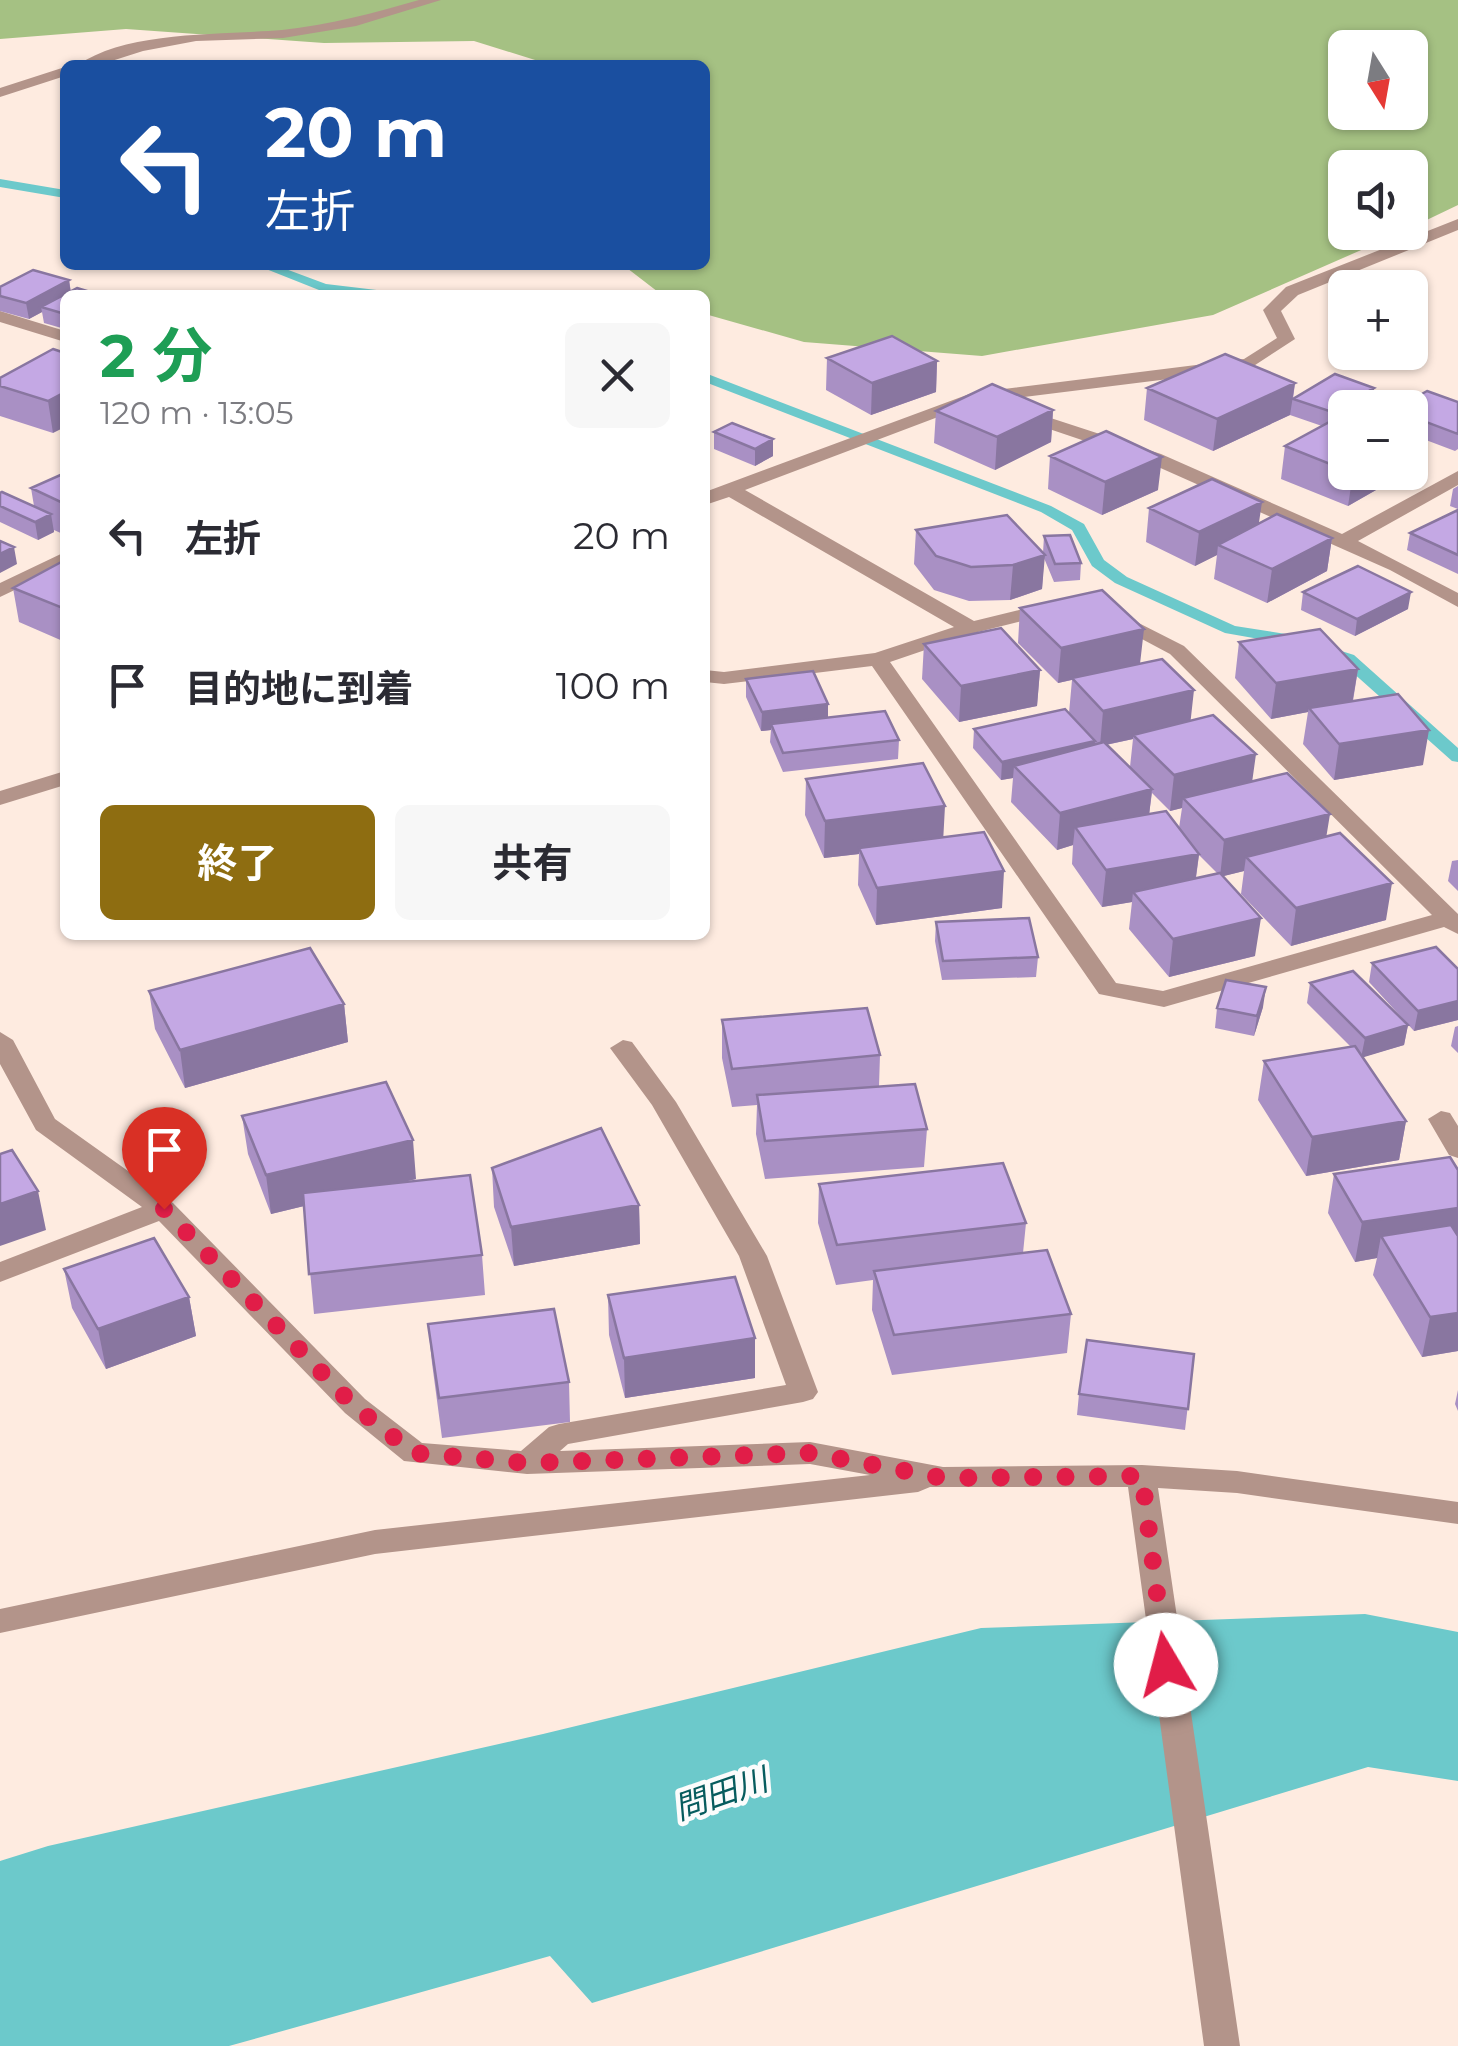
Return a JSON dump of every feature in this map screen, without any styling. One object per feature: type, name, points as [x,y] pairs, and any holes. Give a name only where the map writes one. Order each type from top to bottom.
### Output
[{"type":"street","points":[[100,60],[140,47],[196,37],[283,34],[319,28],[434,0]]},
{"type":"street","points":[[0,92],[60,74]]},
{"type":"street","points":[[710,498],[847,442],[972,398],[1249,364],[1286,339],[1272,310],[1292,291],[1458,224]]},
{"type":"street","points":[[0,316],[60,335]]},
{"type":"street","points":[[972,398],[1154,458],[1397,566],[1458,601]]},
{"type":"street","points":[[1340,543],[1458,477]]},
{"type":"street","points":[[731,490],[971,628]]},
{"type":"street","points":[[0,592],[60,561]]},
{"type":"street","points":[[710,677],[878,659],[971,628],[1064,604]]},
{"type":"street","points":[[1099,608],[1177,650],[1453,922]]},
{"type":"street","points":[[878,659],[1108,988],[1164,998],[1453,922]]},
{"type":"street","points":[[0,798],[60,780]]},
{"type":"street","points":[[0,1040],[45,1124],[164,1209],[354,1406],[414,1453],[527,1463],[810,1453],[943,1478]]},
{"type":"street","points":[[527,1463],[559,1434],[803,1392],[754,1256],[663,1102],[623,1048]]},
{"type":"street","points":[[1441,1119],[1458,1149]]},
{"type":"street","points":[[0,1272],[164,1209]]},
{"type":"street","points":[[1142,1476],[1144,1512],[1222,2046]]},
{"type":"street","points":[[0,1621],[375,1542],[943,1478],[1142,1476],[1237,1482],[1458,1512]]},
{"type":"green space","points":[[0,0],[1458,0],[1458,205],[1428,219],[1428,150],[1328,150],[1328,250],[1361,250],[1213,315],[982,356],[804,342],[710,315],[710,290],[656,290],[630,270],[710,270],[710,60],[535,60],[474,41],[324,43],[126,29],[0,39]]},
{"type":"water","name":"問田川","points":[[1365,1614],[1458,1632],[1458,1781],[1368,1767],[592,2003],[550,1956],[229,2046],[0,2046],[0,1861],[48,1846],[543,1734],[981,1628]]},
{"type":"building","points":[[33,270],[69,280],[26,303],[0,296],[0,287]]},
{"type":"building","points":[[60,297],[60,313],[41,307]]},
{"type":"building","points":[[892,336],[937,361],[872,383],[827,358]]},
{"type":"building","points":[[53,349],[60,351],[60,395],[48,401],[0,386],[0,378]]},
{"type":"building","points":[[1225,354],[1295,383],[1217,419],[1147,388]]},
{"type":"building","points":[[1335,374],[1374,388],[1328,390],[1328,411],[1293,399]]},
{"type":"building","points":[[992,384],[1053,410],[997,437],[936,411]]},
{"type":"building","points":[[1428,391],[1458,402],[1458,434],[1428,423]]},
{"type":"building","points":[[732,423],[773,439],[755,449],[714,432]]},
{"type":"building","points":[[1328,423],[1328,463],[1285,446]]},
{"type":"building","points":[[1106,431],[1162,457],[1105,482],[1050,456]]},
{"type":"building","points":[[60,475],[60,502],[31,488]]},
{"type":"building","points":[[1212,479],[1262,502],[1199,532],[1149,508]]},
{"type":"building","points":[[2,492],[51,514],[35,522],[0,506]]},
{"type":"building","points":[[1458,510],[1458,555],[1410,533]]},
{"type":"building","points":[[1277,514],[1332,538],[1272,569],[1218,545]]},
{"type":"building","points":[[1007,515],[1045,555],[1013,565],[971,567],[936,556],[916,530]]},
{"type":"building","points":[[1070,535],[1081,563],[1055,564],[1044,536]]},
{"type":"building","points":[[0,541],[14,547],[0,554]]},
{"type":"building","points":[[60,563],[60,607],[13,588]]},
{"type":"building","points":[[1358,566],[1411,592],[1357,619],[1303,592]]},
{"type":"building","points":[[1102,590],[1144,629],[1061,648],[1020,608]]},
{"type":"building","points":[[1001,628],[1040,670],[961,686],[924,644]]},
{"type":"building","points":[[1320,629],[1358,669],[1276,683],[1239,642]]},
{"type":"building","points":[[1162,659],[1194,690],[1103,711],[1072,678]]},
{"type":"building","points":[[813,671],[828,704],[762,712],[746,679]]},
{"type":"building","points":[[1398,694],[1429,730],[1339,744],[1309,708]]},
{"type":"building","points":[[1065,709],[1095,741],[1002,762],[974,729]]},
{"type":"building","points":[[885,711],[899,740],[783,753],[771,724]]},
{"type":"building","points":[[1213,715],[1256,754],[1174,775],[1133,735]]},
{"type":"building","points":[[1104,742],[1152,789],[1060,813],[1014,766]]},
{"type":"building","points":[[923,763],[945,806],[825,821],[806,779]]},
{"type":"building","points":[[1287,773],[1330,814],[1224,840],[1183,798]]},
{"type":"building","points":[[1166,811],[1199,854],[1106,870],[1075,827]]},
{"type":"building","points":[[984,832],[1004,871],[877,888],[859,848]]},
{"type":"building","points":[[1340,833],[1392,883],[1296,908],[1246,857]]},
{"type":"building","points":[[1220,873],[1261,918],[1173,939],[1133,892]]},
{"type":"building","points":[[1029,918],[1038,957],[943,961],[936,922]]},
{"type":"building","points":[[1436,947],[1458,969],[1458,1001],[1418,1011],[1372,963]]},
{"type":"building","points":[[310,948],[344,1004],[180,1050],[149,991]]},
{"type":"building","points":[[1353,971],[1408,1025],[1365,1038],[1310,983]]},
{"type":"building","points":[[1226,980],[1266,987],[1257,1016],[1217,1008]]},
{"type":"building","points":[[867,1008],[880,1055],[732,1069],[722,1020]]},
{"type":"building","points":[[1355,1046],[1406,1121],[1312,1137],[1264,1061]]},
{"type":"building","points":[[386,1082],[413,1140],[266,1175],[242,1116]]},
{"type":"building","points":[[915,1084],[927,1129],[765,1141],[757,1095]]},
{"type":"building","points":[[601,1128],[639,1205],[511,1227],[492,1168]]},
{"type":"building","points":[[12,1150],[38,1191],[0,1204],[0,1154]]},
{"type":"building","points":[[1450,1157],[1458,1170],[1458,1208],[1362,1222],[1334,1174]]},
{"type":"building","points":[[1003,1163],[1026,1223],[837,1245],[819,1184]]},
{"type":"building","points":[[470,1175],[482,1255],[309,1274],[303,1193]]},
{"type":"building","points":[[1451,1225],[1458,1236],[1458,1313],[1430,1317],[1381,1236]]},
{"type":"building","points":[[154,1238],[189,1297],[98,1329],[64,1269]]},
{"type":"building","points":[[1047,1250],[1071,1314],[894,1335],[874,1271]]},
{"type":"building","points":[[735,1277],[755,1338],[624,1358],[608,1295]]},
{"type":"building","points":[[554,1309],[569,1382],[439,1398],[428,1324]]},
{"type":"building","points":[[1087,1340],[1194,1354],[1188,1409],[1079,1394]]},
{"type":"waterway","points":[[0,183],[60,193]]},
{"type":"waterway","points":[[276,270],[324,288],[341,290]]},
{"type":"waterway","points":[[710,379],[1046,509],[1078,527],[1098,563],[1121,580],[1231,630],[1305,642]]},
{"type":"waterway","points":[[1332,653],[1348,659],[1458,757]]},
{"type":"route","points":[[164,1209],[354,1406],[414,1453],[527,1463],[810,1453],[943,1478],[1142,1476],[1166,1665]]}]
